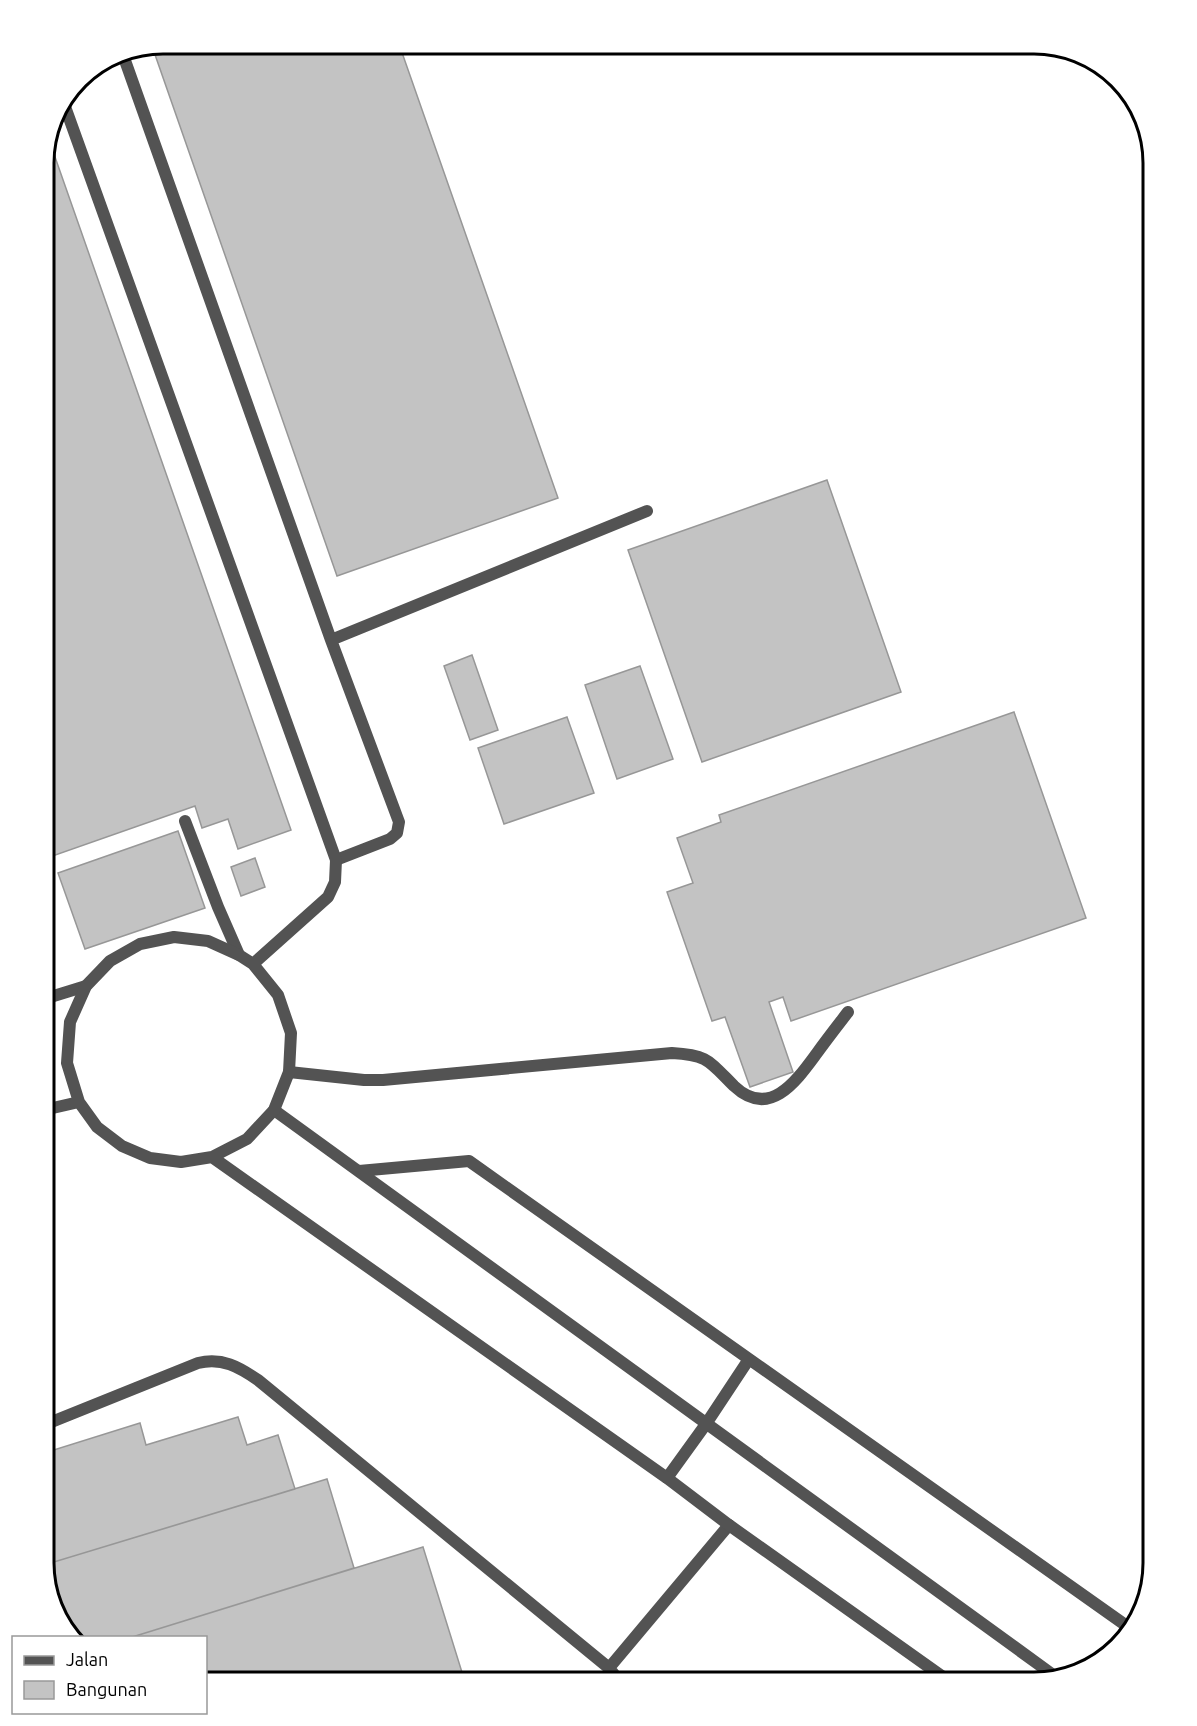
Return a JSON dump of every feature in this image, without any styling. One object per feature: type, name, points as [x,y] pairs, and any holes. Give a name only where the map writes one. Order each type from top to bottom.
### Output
[{"type":"street","points":[[125,61],[399,822],[397,833],[390,839],[336,860]]},
{"type":"street","points":[[67,112],[336,860],[335,882],[328,897],[253,964]]},
{"type":"street","points":[[332,640],[647,511]]},
{"type":"street","points":[[185,821],[218,908],[239,954]]},
{"type":"street","points":[[174,937],[208,941],[239,954],[253,964],[278,995],[291,1033],[289,1072],[274,1110],[247,1139],[212,1156],[181,1162],[150,1158],[122,1146],[97,1127],[79,1102],[67,1064],[70,1023],[86,986],[110,961],[140,944],[174,937]]},
{"type":"street","points":[[54,996],[86,986]]},
{"type":"street","points":[[289,1072],[364,1080],[431,1076],[672,1053],[692,1054],[708,1061],[740,1091],[754,1098],[767,1099],[780,1095],[794,1083],[848,1012]]},
{"type":"street","points":[[54,1108],[79,1102]]},
{"type":"street","points":[[274,1110],[1048,1671]]},
{"type":"street","points":[[212,1156],[936,1672]]},
{"type":"street","points":[[359,1171],[469,1161],[1124,1624]]},
{"type":"street","points":[[667,1479],[749,1359]]},
{"type":"street","points":[[54,1421],[198,1363],[208,1360],[230,1364],[258,1380],[612,1672]]},
{"type":"street","points":[[609,1668],[729,1525]]},
{"type":"building","points":[[403,54],[558,498],[337,576],[155,55]]},
{"type":"building","points":[[54,155],[291,830],[238,849],[228,819],[202,828],[195,806],[54,855]]},
{"type":"building","points":[[827,480],[901,692],[702,762],[628,550]]},
{"type":"building","points":[[472,655],[498,730],[470,740],[444,666]]},
{"type":"building","points":[[640,666],[673,759],[617,779],[585,685]]},
{"type":"building","points":[[1014,712],[1086,918],[791,1021],[783,997],[769,1002],[793,1072],[750,1087],[725,1017],[712,1021],[667,892],[693,883],[677,838],[721,822],[719,815]]},
{"type":"building","points":[[567,717],[594,793],[504,824],[478,748]]},
{"type":"building","points":[[178,831],[205,908],[85,949],[58,873]]},
{"type":"building","points":[[255,858],[265,887],[241,896],[231,867]]},
{"type":"building","points":[[238,1417],[247,1445],[278,1435],[295,1489],[54,1562],[54,1450],[140,1423],[146,1445]]},
{"type":"building","points":[[327,1479],[354,1568],[135,1636],[83,1636],[62,1605],[54,1562]]},
{"type":"building","points":[[423,1547],[462,1672],[207,1672],[207,1636],[135,1636]]}]
